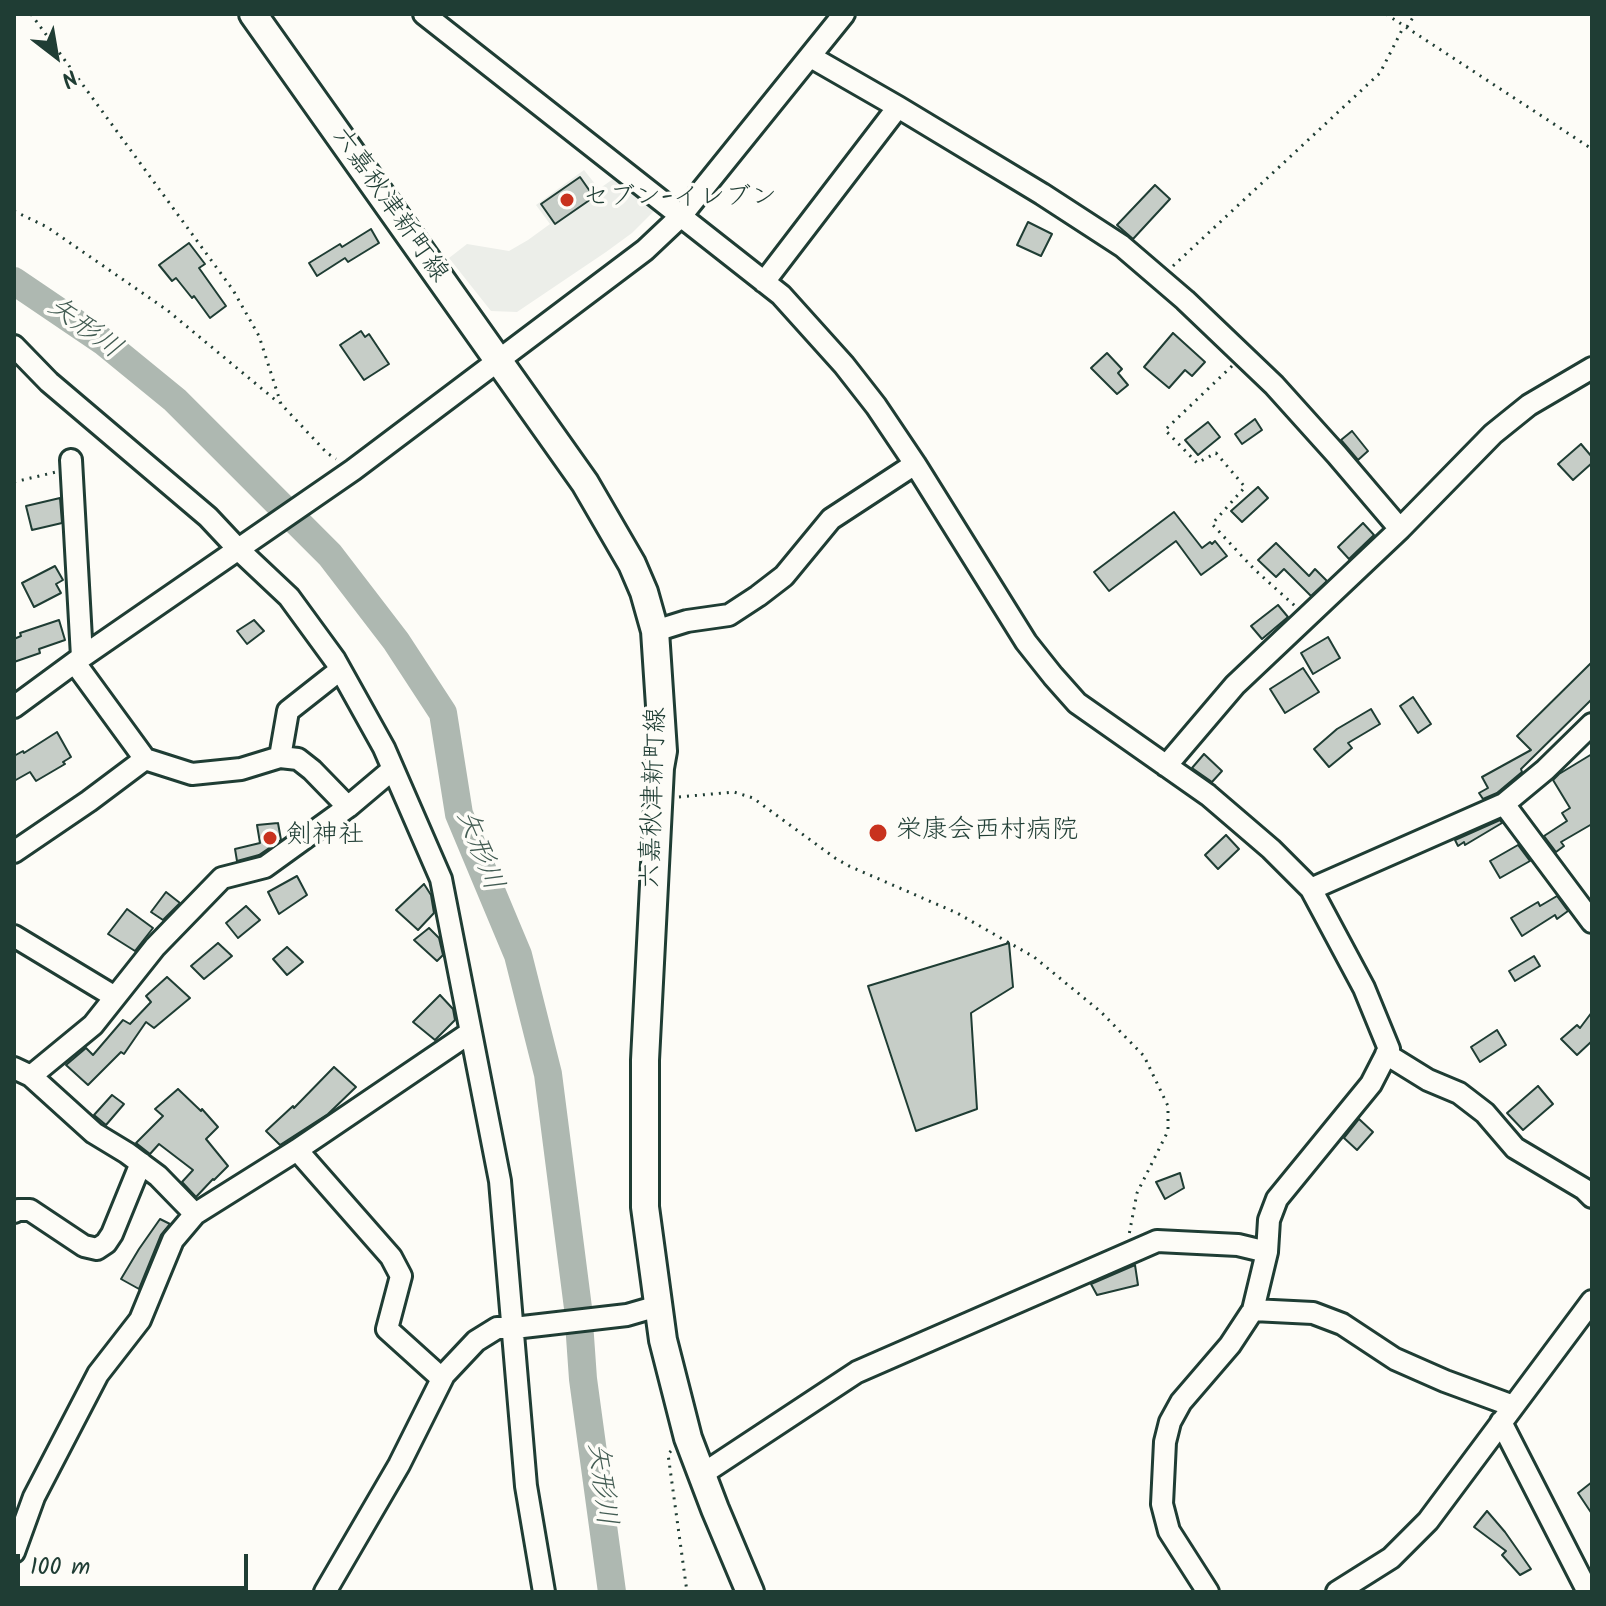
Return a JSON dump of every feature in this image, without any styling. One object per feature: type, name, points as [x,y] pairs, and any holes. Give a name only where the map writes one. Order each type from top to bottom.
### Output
[{"type":"main road","name":"六嘉秋津新町線","points":[[253,14],[585,483],[632,564],[644,592],[655,631],[663,751],[645,1060],[645,1207],[663,1340],[688,1438],[750,1592]]},
{"type":"street","points":[[424,14],[781,295],[876,406],[1026,642],[1053,676],[1077,703],[1208,795],[1271,849],[1311,889],[1364,988],[1389,1049],[1371,1084],[1277,1199],[1269,1220],[1267,1252],[1253,1310],[1230,1345],[1181,1402],[1170,1422],[1165,1442],[1162,1504],[1169,1531],[1208,1592]]},
{"type":"street","points":[[14,707],[353,470],[645,250],[681,216],[844,14]]},
{"type":"street","points":[[811,57],[1042,194],[1122,246],[1274,385],[1400,529]]},
{"type":"street","points":[[764,282],[898,107]]},
{"type":"street","points":[[14,346],[49,382],[208,517],[289,597],[340,670],[384,748],[441,879],[500,1181],[526,1486],[544,1592]]},
{"type":"street","points":[[1166,766],[1235,685],[1400,529],[1493,434],[1529,405],[1592,368]]},
{"type":"street","points":[[71,464],[78,660],[145,759],[192,774],[241,769],[280,757],[298,759],[348,807]]},
{"type":"street","points":[[655,631],[687,621],[729,615],[784,576],[831,519],[915,464]]},
{"type":"street","points":[[280,757],[288,711],[340,670]]},
{"type":"street","points":[[1311,889],[1504,804],[1545,770],[1592,724]]},
{"type":"street","points":[[14,852],[145,759]]},
{"type":"street","points":[[195,1214],[158,1176],[94,1133],[22,1072],[93,1025],[155,947],[222,878],[265,867],[348,807],[393,769]]},
{"type":"street","points":[[1504,804],[1592,922]]},
{"type":"street","points":[[14,936],[115,997]]},
{"type":"street","points":[[14,1552],[34,1497],[98,1374],[140,1320],[173,1240],[195,1214],[297,1150],[471,1032]]},
{"type":"street","points":[[1386,1054],[1428,1080],[1459,1093],[1485,1113],[1515,1148],[1584,1189],[1592,1197]]},
{"type":"street","points":[[297,1150],[391,1257],[401,1276],[387,1329],[438,1375],[444,1375]]},
{"type":"street","points":[[14,1212],[30,1210],[84,1246],[97,1249],[112,1234],[141,1163]]},
{"type":"street","points":[[701,1475],[857,1372],[1157,1241],[1238,1245],[1267,1252]]},
{"type":"street","points":[[1337,1592],[1391,1558],[1428,1521],[1592,1301]]},
{"type":"street","points":[[325,1592],[399,1465],[444,1375],[476,1341],[497,1328],[627,1315],[658,1306]]},
{"type":"street","points":[[1253,1310],[1313,1313],[1342,1324],[1395,1359],[1507,1414],[1588,1592]]},
{"type":"path","points":[[31,14],[233,290],[259,336],[281,404]]},
{"type":"path","points":[[1386,14],[1592,149]]},
{"type":"path","points":[[1160,279],[1380,73],[1405,26],[1415,14]]},
{"type":"path","points":[[14,211],[47,227],[167,310],[281,404],[327,453],[353,470]]},
{"type":"path","points":[[1243,355],[1165,430],[1197,463],[1216,453],[1245,487],[1212,524],[1254,569],[1307,616]]},
{"type":"path","points":[[14,482],[71,464]]},
{"type":"path","points":[[659,799],[734,792],[753,798],[849,866],[957,913],[1034,957],[1101,1012],[1144,1056],[1168,1106],[1168,1131],[1137,1193],[1126,1254]]},
{"type":"path","points":[[687,1592],[668,1454],[688,1438]]},
{"type":"shaded area","points":[[584,170],[599,189],[613,179],[654,211],[632,233],[517,312],[491,311],[449,258],[467,244],[509,251],[528,240],[550,224],[536,205]]},
{"type":"building","name":"セブン-イレブン","points":[[580,177],[594,197],[555,224],[541,204]]},
{"type":"building","points":[[1155,185],[1170,199],[1133,239],[1117,225]]},
{"type":"building","points":[[1028,222],[1052,234],[1041,256],[1017,245]]},
{"type":"building","points":[[371,229],[379,243],[348,262],[345,258],[317,276],[309,263]]},
{"type":"building","points":[[189,243],[205,264],[199,268],[226,306],[210,318],[194,296],[192,298],[176,278],[172,281],[159,265]]},
{"type":"building","points":[[361,331],[365,337],[369,334],[389,364],[364,380],[340,345]]},
{"type":"building","points":[[1173,333],[1205,362],[1192,376],[1185,370],[1169,388],[1144,367]]},
{"type":"building","points":[[1107,353],[1122,369],[1118,373],[1128,385],[1117,394],[1091,368]]},
{"type":"building","points":[[1255,419],[1262,430],[1242,444],[1235,434]]},
{"type":"building","points":[[1208,422],[1220,437],[1198,455],[1185,440]]},
{"type":"building","points":[[1352,431],[1368,451],[1358,460],[1341,440]]},
{"type":"building","points":[[1581,444],[1592,457],[1592,463],[1573,480],[1558,464]]},
{"type":"building","points":[[1258,487],[1268,498],[1242,522],[1231,511]]},
{"type":"building","points":[[60,498],[62,523],[32,530],[26,506]]},
{"type":"building","points":[[1174,512],[1202,548],[1215,541],[1227,556],[1201,575],[1176,541],[1109,591],[1094,572]]},
{"type":"building","points":[[1363,523],[1374,535],[1349,559],[1338,547]]},
{"type":"building","points":[[1276,543],[1309,576],[1315,569],[1327,581],[1311,596],[1284,569],[1276,577],[1258,560]]},
{"type":"building","points":[[55,566],[63,580],[56,584],[61,593],[34,607],[22,583]]},
{"type":"building","points":[[1278,605],[1288,617],[1262,639],[1251,626]]},
{"type":"building","points":[[59,620],[65,640],[14,662],[14,639],[21,636],[20,633]]},
{"type":"building","points":[[254,620],[264,631],[247,644],[237,631]]},
{"type":"building","points":[[1328,637],[1340,658],[1313,674],[1301,653]]},
{"type":"building","points":[[1592,662],[1592,699],[1521,769],[1522,772],[1497,793],[1483,799],[1479,793],[1488,788],[1482,777],[1531,750],[1517,736]]},
{"type":"building","points":[[1303,668],[1319,692],[1285,713],[1270,689]]},
{"type":"building","points":[[1413,697],[1431,724],[1418,733],[1400,706]]},
{"type":"building","points":[[1371,709],[1380,724],[1348,743],[1352,748],[1329,767],[1314,749],[1337,729]]},
{"type":"building","points":[[57,732],[71,757],[63,762],[65,764],[36,781],[30,772],[14,781],[14,756]]},
{"type":"building","points":[[1204,754],[1222,771],[1212,782],[1192,768]]},
{"type":"building","points":[[1592,754],[1592,824],[1561,842],[1564,846],[1556,852],[1544,836],[1567,821],[1562,813],[1570,808],[1553,780]]},
{"type":"building","points":[[1500,820],[1502,823],[1458,846],[1455,840]]},
{"type":"building","name":"剣神社","points":[[278,823],[281,840],[259,855],[237,861],[235,849],[260,843],[257,825]]},
{"type":"building","points":[[1226,835],[1239,849],[1218,869],[1205,855]]},
{"type":"building","points":[[1518,845],[1530,861],[1500,878],[1490,861]]},
{"type":"building","points":[[297,876],[307,895],[279,914],[268,892]]},
{"type":"building","points":[[424,884],[431,895],[434,913],[418,930],[396,910]]},
{"type":"building","points":[[166,892],[180,903],[163,920],[151,912]]},
{"type":"building","points":[[1557,896],[1568,911],[1557,919],[1555,915],[1522,936],[1511,918],[1538,902],[1540,906]]},
{"type":"building","points":[[246,906],[260,920],[238,938],[226,923]]},
{"type":"building","points":[[127,909],[153,928],[135,951],[108,934]]},
{"type":"building","points":[[429,928],[439,938],[443,955],[437,961],[414,940]]},
{"type":"building","points":[[218,943],[232,956],[204,979],[191,966]]},
{"type":"building","points":[[1009,943],[1013,987],[971,1013],[977,1109],[916,1131],[868,986]]},
{"type":"building","points":[[287,947],[303,962],[287,975],[273,959]]},
{"type":"building","points":[[1534,956],[1540,966],[1515,981],[1509,971]]},
{"type":"building","points":[[167,977],[190,998],[154,1028],[146,1022],[124,1054],[121,1052],[88,1085],[66,1065],[86,1048],[93,1055],[123,1020],[130,1024],[151,1002],[146,996]]},
{"type":"building","points":[[440,995],[453,1009],[455,1020],[435,1040],[413,1022]]},
{"type":"building","points":[[1592,1012],[1592,1041],[1577,1055],[1561,1039],[1577,1025],[1580,1028]]},
{"type":"building","points":[[1497,1030],[1506,1045],[1480,1062],[1471,1047]]},
{"type":"building","points":[[334,1067],[356,1087],[328,1114],[280,1145],[266,1131],[294,1108]]},
{"type":"building","points":[[1538,1086],[1553,1104],[1523,1130],[1507,1113]]},
{"type":"building","points":[[178,1089],[218,1127],[206,1139],[228,1166],[196,1197],[182,1182],[193,1170],[159,1144],[150,1154],[136,1143],[163,1116],[155,1109]]},
{"type":"building","points":[[112,1095],[124,1104],[106,1125],[94,1115]]},
{"type":"building","points":[[1359,1119],[1373,1132],[1357,1150],[1344,1138]]},
{"type":"building","points":[[1180,1173],[1184,1188],[1165,1199],[1156,1182]]},
{"type":"building","points":[[160,1219],[170,1224],[161,1235],[139,1289],[121,1279]]},
{"type":"building","points":[[1135,1265],[1138,1285],[1097,1295],[1091,1284]]},
{"type":"building","points":[[1592,1482],[1592,1514],[1578,1493]]},
{"type":"building","points":[[1487,1511],[1531,1569],[1520,1575],[1502,1555],[1506,1551],[1474,1527]]},
{"type":"waterway","name":"矢形川","points":[[14,281],[104,342],[175,400],[330,555],[396,641],[443,713],[459,814],[518,955],[548,1074],[578,1308],[583,1379],[612,1592]]},
{"type":"place","name":"セブン-イレブン","points":[[567,200]]},
{"type":"place","name":"栄康会西村病院","points":[[878,833]]},
{"type":"place","name":"剣神社","points":[[270,838]]}]
